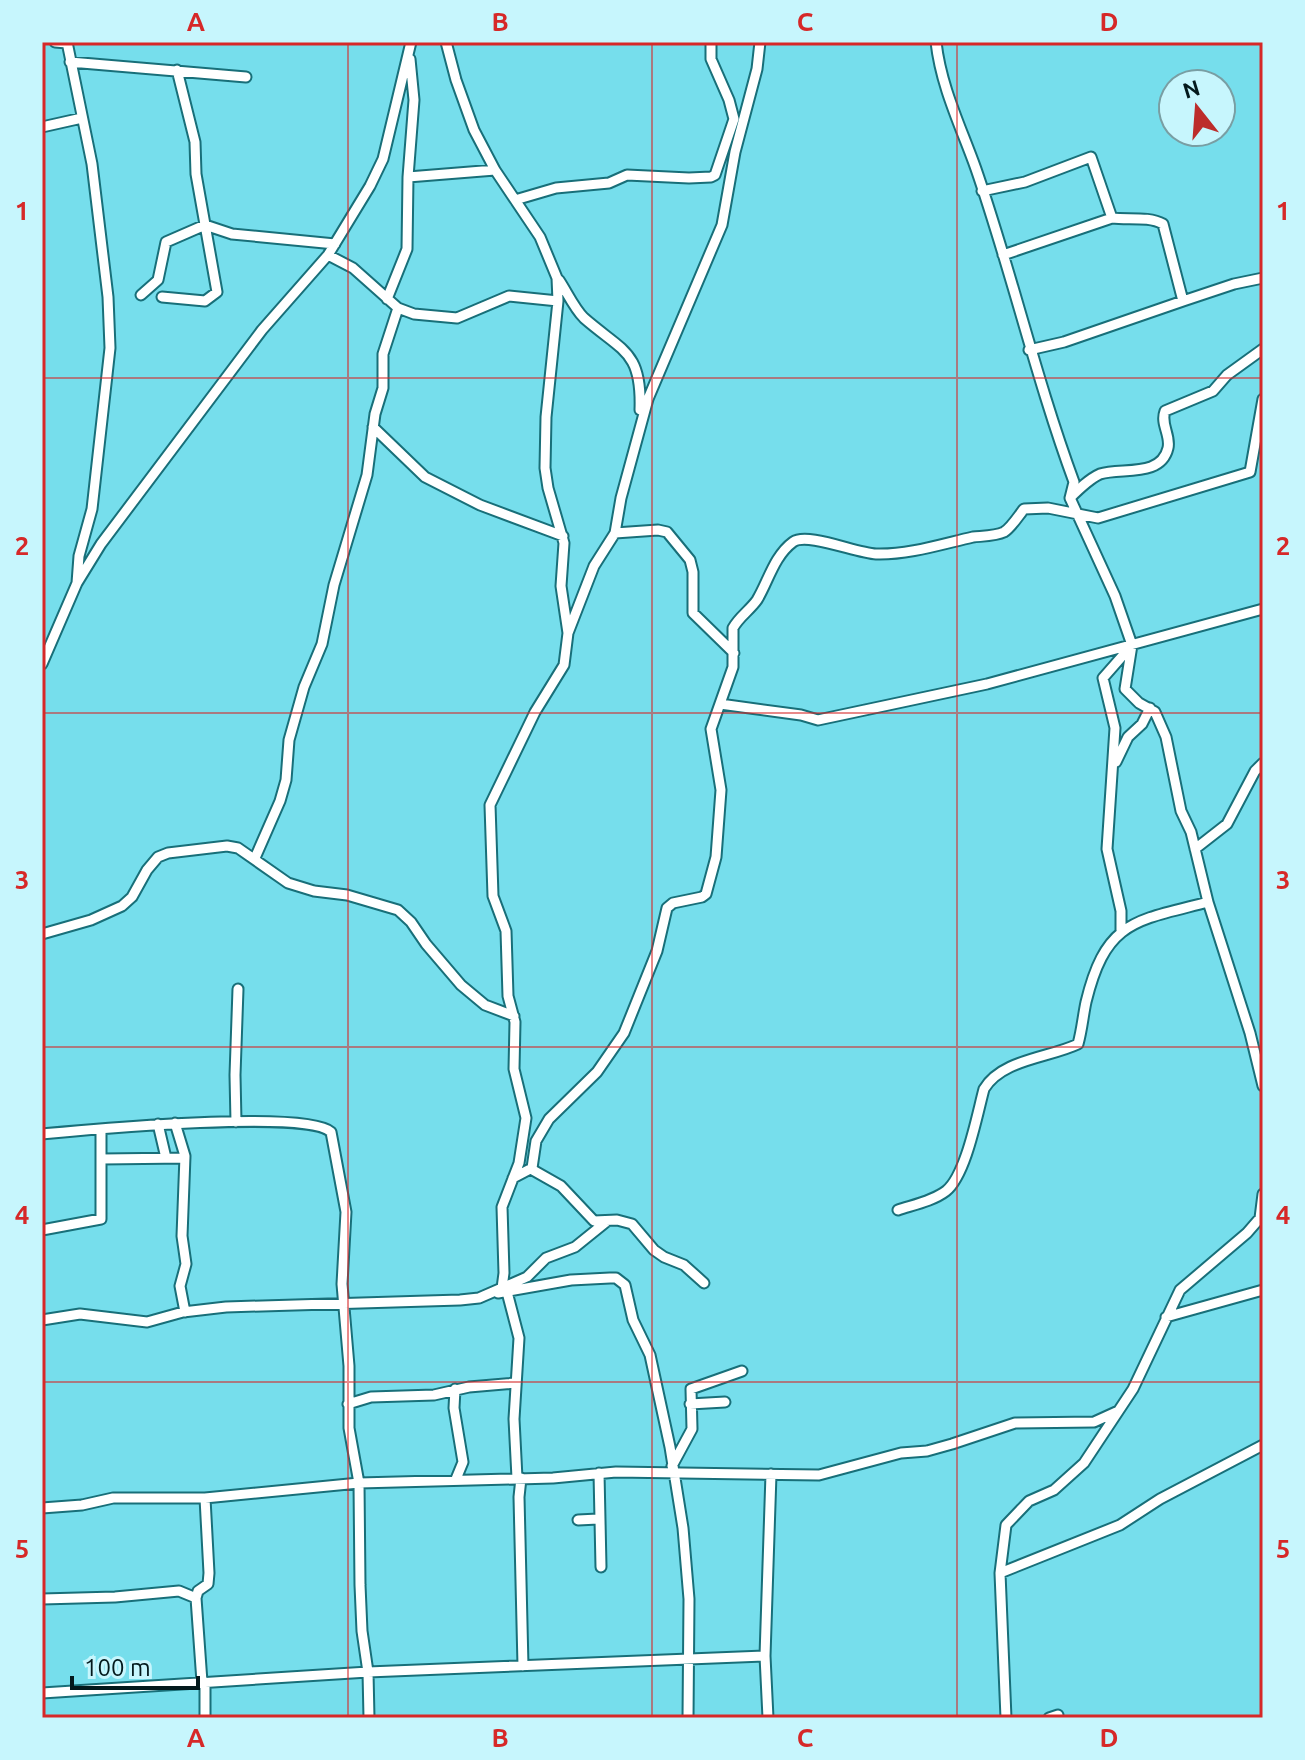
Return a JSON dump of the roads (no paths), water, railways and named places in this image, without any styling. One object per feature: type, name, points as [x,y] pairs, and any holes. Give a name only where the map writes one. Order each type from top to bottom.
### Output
[{"type":"street","points":[[55,42],[67,43],[92,164],[108,297],[110,357],[89,524],[79,556],[77,583]]},
{"type":"street","points":[[446,42],[474,130],[495,170],[540,237],[557,278],[581,315],[624,348],[641,380],[640,425]]},
{"type":"street","points":[[515,200],[556,188],[609,183],[627,175],[689,178],[715,175],[734,119],[711,59],[711,42]]},
{"type":"street","points":[[523,1666],[515,1383],[520,1362],[519,1338],[501,1291],[504,1273],[502,1207],[519,1163],[526,1118],[515,1078],[514,1016],[508,996],[506,931],[493,896],[490,805],[535,712],[564,665],[568,633],[594,566],[615,533],[621,498],[648,399],[722,225],[735,152],[757,69],[760,42]]},
{"type":"street","points":[[936,42],[950,106],[982,191],[1029,350],[1074,482],[1070,498],[1115,596],[1132,645],[1125,689],[1139,703],[1155,712],[1166,737],[1177,794],[1250,1033],[1263,1086]]},
{"type":"street","points":[[387,299],[406,254],[414,100],[410,46]]},
{"type":"street","points":[[42,664],[77,583],[101,544],[193,417],[262,330],[328,255],[370,186],[383,159],[410,46]]},
{"type":"street","points":[[70,62],[246,77]]},
{"type":"street","points":[[162,297],[205,301],[217,292],[196,174],[195,142],[177,70]]},
{"type":"street","points":[[42,127],[82,118]]},
{"type":"street","points":[[982,191],[1025,182],[1091,157],[1112,218]]},
{"type":"street","points":[[408,177],[495,170]]},
{"type":"street","points":[[1003,255],[1112,218],[1132,221],[1154,219],[1163,224],[1183,301]]},
{"type":"street","points":[[141,295],[158,280],[166,242],[205,225],[232,234],[335,244]]},
{"type":"street","points":[[328,255],[353,268],[398,308],[414,314],[448,318],[471,313],[509,296],[558,301]]},
{"type":"street","points":[[557,278],[558,301],[546,417],[545,468],[563,536],[561,586],[568,633]]},
{"type":"street","points":[[1029,350],[1064,342],[1234,284],[1263,278]]},
{"type":"street","points":[[255,858],[280,801],[286,780],[289,740],[304,687],[322,644],[334,585],[367,475],[373,427],[383,388],[383,354],[398,308]]},
{"type":"street","points":[[1070,498],[1101,474],[1144,470],[1161,460],[1168,446],[1163,420],[1165,411],[1213,391],[1227,375],[1263,349]]},
{"type":"street","points":[[513,1178],[531,1169],[536,1141],[549,1119],[597,1072],[624,1033],[657,951],[667,908],[673,903],[706,894],[716,857],[721,790],[711,729],[730,675],[734,653],[733,628],[756,601],[790,544],[797,540],[837,544],[853,551],[877,554],[931,547],[1004,532],[1024,509],[1048,508],[1098,518],[1250,472],[1263,399]]},
{"type":"street","points":[[373,427],[425,477],[480,505],[563,536]]},
{"type":"street","points":[[615,533],[667,532],[690,560],[693,613],[734,653]]},
{"type":"street","points":[[720,704],[818,720],[987,684],[1263,609]]},
{"type":"street","points":[[1121,930],[1121,911],[1107,849],[1115,765],[1115,728],[1103,678],[1132,645]]},
{"type":"street","points":[[1115,765],[1128,737],[1142,724],[1150,708]]},
{"type":"street","points":[[1195,849],[1227,824],[1255,771],[1263,763]]},
{"type":"street","points":[[42,934],[91,920],[122,906],[132,897],[158,857],[227,846],[238,848],[255,858],[288,883],[314,891],[347,895],[398,910],[461,985],[485,1005],[514,1016]]},
{"type":"street","points":[[898,1210],[936,1197],[951,1187],[959,1173],[984,1089],[995,1076],[1011,1067],[1078,1044],[1093,981],[1111,940],[1121,930],[1148,918],[1208,902]]},
{"type":"street","points":[[236,1122],[238,989]]},
{"type":"street","points":[[42,1134],[158,1124],[236,1122],[316,1124],[331,1132],[346,1212],[342,1284],[349,1366],[348,1404],[359,1483],[360,1585],[369,1718]]},
{"type":"street","points":[[175,1123],[185,1158],[182,1236],[186,1264],[180,1286],[185,1312]]},
{"type":"street","points":[[158,1124],[166,1158]]},
{"type":"street","points":[[42,1230],[101,1219],[101,1129]]},
{"type":"street","points":[[102,1159],[185,1158]]},
{"type":"street","points":[[531,1169],[561,1186],[591,1219],[632,1224],[654,1250],[684,1265],[704,1283]]},
{"type":"street","points":[[1006,1718],[1000,1573],[1006,1525],[1013,1514],[1029,1501],[1054,1490],[1084,1463],[1133,1389],[1180,1290],[1247,1233],[1260,1218],[1263,1194]]},
{"type":"street","points":[[501,1291],[527,1277],[546,1258],[575,1247],[607,1221]]},
{"type":"street","points":[[42,1320],[80,1314],[147,1322],[185,1312],[226,1307],[460,1300],[571,1280],[610,1278],[621,1281],[633,1320],[653,1365],[683,1528],[689,1599],[688,1718]]},
{"type":"street","points":[[1166,1317],[1263,1290]]},
{"type":"street","points":[[673,1469],[692,1429],[689,1392],[693,1387],[742,1371]]},
{"type":"street","points":[[348,1404],[371,1397],[434,1395],[455,1389],[515,1383]]},
{"type":"street","points":[[455,1389],[454,1408],[463,1462],[456,1479]]},
{"type":"street","points":[[690,1404],[725,1402]]},
{"type":"street","points":[[42,1508],[74,1506],[113,1498],[205,1498],[359,1483],[673,1469],[819,1475],[901,1453],[927,1451],[1015,1423],[1094,1422],[1116,1412]]},
{"type":"street","points":[[1000,1573],[1120,1525],[1160,1499],[1263,1445]]},
{"type":"street","points":[[599,1473],[601,1567]]},
{"type":"street","points":[[768,1718],[765,1656],[771,1474]]},
{"type":"street","points":[[205,1498],[209,1573],[208,1584],[198,1591],[196,1598],[205,1718]]},
{"type":"street","points":[[578,1520],[598,1519]]},
{"type":"street","points":[[42,1599],[179,1591],[196,1598]]},
{"type":"street","points":[[42,1693],[368,1672],[765,1656]]}]
